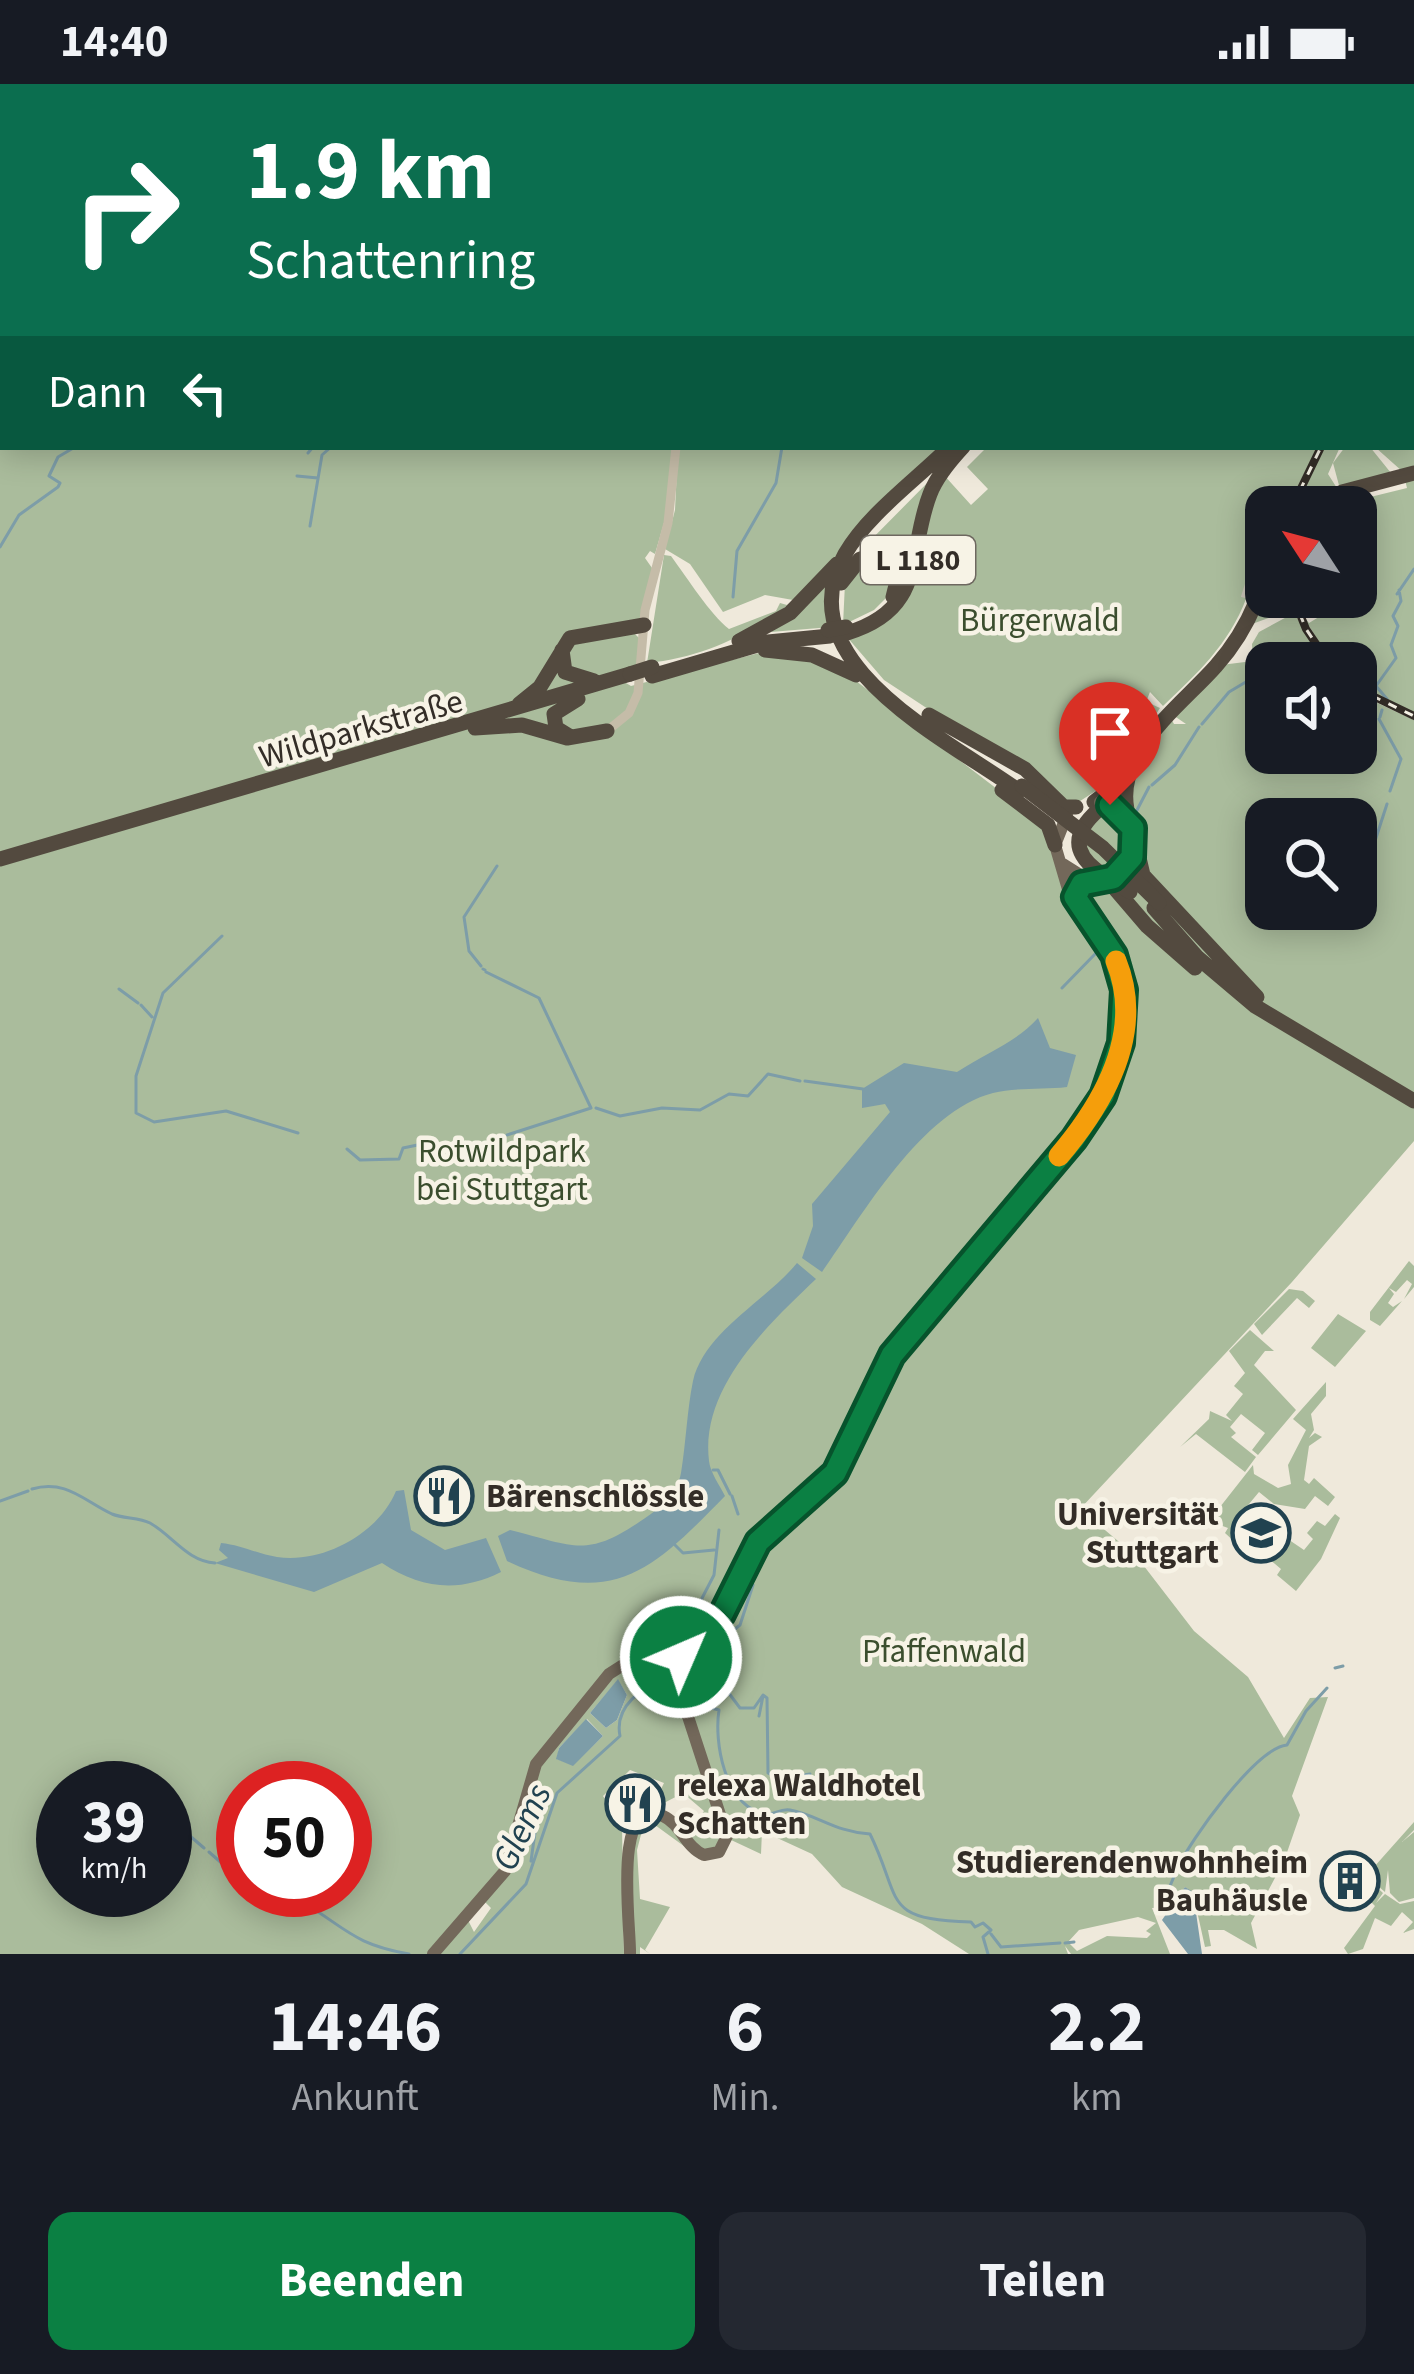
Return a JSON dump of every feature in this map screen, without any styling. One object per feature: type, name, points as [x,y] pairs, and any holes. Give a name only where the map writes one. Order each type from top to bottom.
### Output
[{"type":"highway","points":[[946,450],[845,554],[832,593],[833,627],[846,656],[880,690],[1021,789]]},
{"type":"highway","points":[[958,450],[858,548],[841,583],[840,624],[852,653],[1099,853],[1224,972],[1268,1007],[1414,1097]]},
{"type":"highway","name":"L 1180","points":[[738,647],[838,632],[881,616],[908,586],[930,493],[959,450]]},
{"type":"highway","points":[[1377,487],[1414,477]]},
{"type":"highway","name":"L 1180","points":[[738,647],[790,613],[845,554]]},
{"type":"highway","name":"L 1180","points":[[838,632],[885,605],[899,575],[890,560],[872,554],[854,564],[841,583]]},
{"type":"highway","points":[[916,708],[1047,787],[1064,807],[1096,804],[1111,789],[1133,744],[1222,652],[1252,601],[1231,647],[1149,738],[1124,796],[1131,823]]},
{"type":"highway","points":[[512,710],[540,687],[566,642],[583,632],[644,628]]},
{"type":"highway","points":[[566,642],[561,658],[565,672],[578,680],[606,681]]},
{"type":"highway","points":[[738,647],[812,655],[880,690]]},
{"type":"highway","name":"Wildparkstraße","points":[[205,803],[580,697],[738,647]]},
{"type":"highway","name":"Wildparkstraße","points":[[0,863],[606,681],[630,678]]},
{"type":"highway","points":[[572,737],[556,728],[554,717],[561,705],[580,697]]},
{"type":"highway","name":"L 1180","points":[[472,728],[522,725],[572,737],[607,731]]},
{"type":"highway","points":[[1150,725],[1116,793],[1081,827],[1079,851],[1096,877],[1119,889],[1147,926],[1195,968],[1280,1024],[1414,1097]]},
{"type":"highway","points":[[942,736],[1048,825],[1058,854]]},
{"type":"highway","points":[[1136,844],[1138,865],[1150,883],[1268,1007]]},
{"type":"highway","points":[[1096,877],[1130,892],[1280,1024]]},
{"type":"highway","points":[[1156,906],[1179,938]]},
{"type":"main road","points":[[433,1954],[505,1871],[536,1763],[604,1678],[632,1658],[675,1652],[728,1606],[758,1542],[823,1488],[841,1465],[892,1355],[1098,1104],[1125,1022],[1116,962],[1076,906],[1058,854],[1060,823],[1096,804],[1131,823],[1136,844],[1124,870],[1096,877],[1077,889],[1076,906]]},
{"type":"main road","points":[[1058,854],[1096,877]]},
{"type":"main road","points":[[630,1954],[627,1840],[632,1823],[644,1814],[661,1815],[704,1856],[717,1853],[727,1839],[680,1692],[675,1652]]},
{"type":"street","points":[[607,731],[636,701],[644,628],[668,523],[676,450]]},
{"type":"green space","name":"Rotwildpark bei Stuttgart","points":[[0,450],[672,450],[668,509],[655,554],[650,551],[645,558],[652,568],[641,620],[604,626],[632,631],[639,638],[639,667],[620,673],[621,680],[631,686],[763,652],[798,654],[843,671],[1044,825],[1070,900],[1090,930],[1095,927],[1077,900],[1080,888],[1111,885],[1144,869],[1140,834],[1127,799],[1146,748],[1169,715],[1174,724],[1186,724],[1170,713],[1221,665],[1245,662],[1245,774],[1377,774],[1377,703],[1414,720],[1414,1141],[1292,1282],[1080,1509],[1137,1557],[1194,1631],[1248,1677],[1284,1738],[1310,1698],[1328,1697],[1292,1796],[1300,1815],[1284,1861],[1251,1923],[1257,1949],[1224,1930],[1208,1930],[1211,1946],[1205,1947],[1193,1893],[1185,1887],[1173,1907],[1152,1908],[1170,1954],[1071,1954],[1065,1946],[1068,1954],[969,1954],[922,1924],[842,1887],[812,1854],[762,1831],[761,1854],[729,1839],[727,1819],[686,1702],[681,1663],[675,1661],[681,1703],[720,1803],[722,1846],[708,1853],[693,1847],[681,1830],[692,1828],[704,1811],[683,1793],[664,1803],[658,1795],[664,1783],[630,1770],[603,1796],[622,1824],[624,1954],[436,1954],[467,1918],[474,1932],[491,1908],[484,1901],[505,1875],[531,1782],[550,1748],[598,1691],[649,1655],[648,1649],[602,1679],[531,1768],[501,1874],[427,1954],[0,1954]],"holes":[[[618,1680],[627,1695],[617,1720],[606,1728],[590,1713]],[[587,1719],[603,1736],[573,1765],[557,1759],[559,1748]],[[1138,1917],[1156,1923],[1146,1931],[1151,1934],[1147,1938],[1107,1936],[1077,1951],[1068,1942],[1079,1930]]]},
{"type":"green space","points":[[678,450],[941,450],[848,552],[814,584],[777,613],[738,637],[695,654],[647,663],[664,555],[671,556],[729,629],[793,600],[765,595],[723,612],[690,564],[665,549],[675,510]]},
{"type":"green space","name":"Bürgerwald","points":[[984,450],[1316,450],[1298,486],[1245,486],[1245,601],[1239,615],[1200,670],[1163,706],[1150,692],[1132,737],[1149,703],[1160,708],[1114,779],[1074,805],[884,680],[847,637],[891,612],[943,474],[971,505],[988,489],[967,467]]},
{"type":"green space","points":[[1322,450],[1339,450],[1328,474],[1336,486],[1304,486]]},
{"type":"green space","points":[[1343,450],[1372,450],[1391,473],[1350,486],[1339,486],[1333,463]]},
{"type":"green space","points":[[1378,450],[1414,450],[1414,714],[1377,696],[1377,642],[1319,642],[1304,618],[1309,623],[1317,618],[1377,618],[1377,495],[1407,488],[1403,472]]},
{"type":"green space","points":[[944,466],[918,549],[886,607],[897,563],[853,558]]},
{"type":"green space","points":[[867,557],[892,564],[894,590],[874,610],[843,625],[845,583]]},
{"type":"green space","points":[[837,568],[831,627],[771,632]]},
{"type":"green space","name":"Rotwildpark bei Stuttgart","points":[[1285,618],[1297,618],[1311,642],[1253,642],[1259,632]]},
{"type":"green space","points":[[1113,809],[1129,833],[1130,850],[1111,875],[1082,849],[1093,817]]},
{"type":"green space","points":[[1409,1261],[1414,1266],[1414,1287],[1404,1299],[1412,1284],[1407,1280],[1396,1292],[1389,1288],[1394,1294],[1388,1303],[1393,1307],[1402,1301],[1380,1326],[1370,1320],[1370,1312]]},
{"type":"green space","points":[[1289,1289],[1303,1291],[1315,1301],[1309,1308],[1297,1298],[1262,1335],[1254,1324]]},
{"type":"green space","points":[[1338,1314],[1366,1331],[1335,1367],[1311,1348]]},
{"type":"green space","points":[[1250,1330],[1274,1351],[1265,1351],[1254,1365],[1296,1410],[1258,1455],[1252,1450],[1265,1433],[1241,1414],[1230,1427],[1236,1433],[1231,1437],[1256,1457],[1245,1472],[1196,1434],[1180,1447],[1209,1419],[1210,1411],[1232,1421],[1226,1415],[1243,1394],[1234,1386],[1245,1373],[1229,1351]]},
{"type":"green space","points":[[1326,1382],[1326,1396],[1311,1414],[1314,1430],[1309,1438],[1315,1433],[1322,1437],[1309,1446],[1304,1480],[1309,1484],[1314,1478],[1335,1497],[1328,1506],[1315,1496],[1305,1509],[1274,1504],[1259,1492],[1234,1522],[1248,1543],[1238,1545],[1225,1533],[1228,1528],[1209,1521],[1253,1465],[1254,1474],[1278,1488],[1291,1484],[1288,1465],[1306,1430],[1293,1419]]},
{"type":"green space","points":[[1335,1514],[1340,1518],[1321,1559],[1296,1591],[1277,1575],[1281,1569],[1254,1546],[1270,1527],[1304,1550],[1313,1539],[1307,1533],[1317,1521],[1325,1526]]},
{"type":"green space","points":[[660,1817],[692,1852],[655,1825],[643,1827],[637,1850],[640,1899],[670,1907],[645,1950],[650,1954],[640,1947],[640,1954],[633,1954],[629,1843],[636,1823]]},
{"type":"green space","points":[[1414,1822],[1414,1830],[1402,1842],[1414,1832],[1414,1898],[1399,1902],[1390,1893],[1388,1870],[1385,1892],[1366,1876]]},
{"type":"green space","points":[[1371,1882],[1383,1893],[1376,1903],[1385,1894],[1400,1904],[1414,1901],[1414,1929],[1403,1933],[1413,1922],[1402,1912],[1391,1926],[1375,1918],[1363,1949],[1348,1954],[1344,1948],[1375,1906],[1371,1902],[1374,1892],[1365,1889]]},
{"type":"water","points":[[1038,1018],[1050,1048],[1076,1055],[1067,1087],[1002,1091],[967,1103],[942,1120],[896,1168],[822,1272],[802,1258],[813,1226],[812,1204],[890,1112],[885,1104],[862,1108],[862,1089],[904,1063],[957,1072],[1010,1041]]},
{"type":"water","points":[[797,1263],[816,1279],[759,1337],[715,1408],[709,1461],[725,1496],[675,1545],[628,1575],[603,1582],[575,1582],[507,1561],[498,1536],[510,1530],[567,1544],[595,1544],[627,1530],[664,1503],[681,1473],[699,1363],[723,1332]]},
{"type":"water","points":[[404,1490],[411,1530],[445,1550],[486,1538],[501,1572],[470,1583],[440,1585],[411,1578],[382,1563],[314,1592],[215,1563],[228,1558],[219,1550],[221,1543],[277,1557],[313,1556],[330,1550],[363,1532],[396,1491]]},
{"type":"water","points":[[618,1679],[627,1695],[617,1720],[606,1728],[590,1713]]},
{"type":"water","points":[[586,1719],[603,1736],[573,1766],[556,1759],[559,1748]]},
{"type":"water","points":[[1185,1887],[1193,1892],[1202,1954],[1188,1954],[1162,1920]]},
{"type":"waterway","points":[[0,547],[19,515],[58,487],[60,483],[49,476],[58,457],[70,450]]},
{"type":"waterway","points":[[310,526],[322,455],[328,450]]},
{"type":"waterway","points":[[733,597],[737,551],[776,483],[782,450]]},
{"type":"waterway","points":[[297,476],[318,478]]},
{"type":"waterway","points":[[1397,594],[1414,569]]},
{"type":"waterway","points":[[1387,699],[1376,686],[1396,658],[1391,645],[1398,626],[1393,616],[1401,601],[1399,590]]},
{"type":"waterway","points":[[1202,724],[1229,692],[1245,682]]},
{"type":"waterway","points":[[1380,717],[1382,710]]},
{"type":"waterway","points":[[1379,719],[1401,759],[1390,791]]},
{"type":"waterway","points":[[1152,785],[1175,765],[1199,727]]},
{"type":"waterway","points":[[1136,812],[1149,787]]},
{"type":"waterway","points":[[1377,835],[1387,804]]},
{"type":"waterway","points":[[481,966],[469,951],[464,917],[497,866]]},
{"type":"waterway","name":"Glems","points":[[222,936],[163,993],[136,1076],[136,1113],[154,1122],[226,1111],[298,1133]]},
{"type":"waterway","points":[[1062,988],[1097,952]]},
{"type":"waterway","points":[[486,972],[539,998],[591,1108]]},
{"type":"waterway","points":[[119,989],[138,1003]]},
{"type":"waterway","points":[[141,1005],[152,1017]]},
{"type":"waterway","name":"Glems","points":[[596,1108],[620,1116],[662,1108],[700,1110],[729,1094],[748,1096],[768,1074],[800,1081]]},
{"type":"waterway","name":"Glems","points":[[805,1081],[863,1089]]},
{"type":"waterway","name":"Glems","points":[[507,1135],[591,1108]]},
{"type":"waterway","name":"Glems","points":[[347,1149],[360,1160],[399,1159],[403,1148],[432,1142]]},
{"type":"waterway","points":[[713,1470],[718,1470],[730,1494]]},
{"type":"waterway","points":[[32,1489],[65,1489],[112,1514],[146,1521],[188,1553],[215,1563]]},
{"type":"waterway","points":[[0,1501],[28,1491]]},
{"type":"waterway","points":[[732,1496],[738,1514]]},
{"type":"waterway","name":"Glems","points":[[683,1635],[714,1575],[719,1530]]},
{"type":"waterway","points":[[675,1545],[683,1553],[714,1550]]},
{"type":"waterway","points":[[718,1658],[726,1636],[740,1625],[753,1585]]},
{"type":"waterway","points":[[718,1661],[719,1680],[740,1708],[754,1708],[763,1695],[767,1698],[768,1773],[779,1779],[810,1774]]},
{"type":"waterway","points":[[1335,1668],[1343,1666]]},
{"type":"waterway","name":"Glems","points":[[460,1954],[526,1884],[557,1793],[620,1736],[621,1716],[632,1699],[668,1678],[671,1671]]},
{"type":"waterway","points":[[665,1679],[676,1694]]},
{"type":"waterway","points":[[1176,1871],[1225,1798],[1259,1762],[1287,1745],[1306,1711],[1327,1688]]},
{"type":"waterway","points":[[686,1694],[696,1704],[719,1710],[724,1770],[750,1808],[767,1815],[790,1810],[870,1834],[899,1902],[921,1916],[971,1922],[975,1927],[983,1923],[991,1930],[983,1937],[988,1954]]},
{"type":"waterway","points":[[759,1716],[763,1696]]},
{"type":"waterway","points":[[531,1861],[537,1818]]},
{"type":"waterway","points":[[192,1838],[204,1848]]},
{"type":"waterway","points":[[209,1852],[216,1858]]},
{"type":"waterway","points":[[1168,1912],[1163,1903],[1175,1874]]},
{"type":"waterway","points":[[325,1917],[364,1941],[409,1954]]},
{"type":"waterway","points":[[991,1934],[1001,1947],[1060,1943]]},
{"type":"waterway","points":[[1065,1943],[1074,1942]]},
{"type":"railway","points":[[1302,486],[1320,450]]},
{"type":"railway","points":[[1302,618],[1315,642]]},
{"type":"railway","points":[[1377,698],[1414,716]]},
{"type":"slow traffic","points":[[1059,1156],[1098,1104],[1118,1055],[1126,1007],[1116,961]]},
{"type":"place","name":"Bärenschlössle","points":[[444,1496]]},
{"type":"place","name":"Universität Stuttgart","points":[[1261,1533]]},
{"type":"place","name":"relexa Waldhotel Schatten","points":[[635,1804]]},
{"type":"place","name":"Studierendenwohnheim Bauhäusle","points":[[1350,1881]]},
{"type":"route","points":[[681,1657],[722,1614],[758,1542],[835,1473],[892,1355],[1074,1139],[1103,1096],[1121,1043],[1124,990],[1114,955],[1076,906],[1075,897],[1082,884],[1113,878],[1132,857],[1136,839],[1131,823],[1110,805]]},
{"type":"park label","name":"Pfaffenwald","points":[[944,1651]]}]
